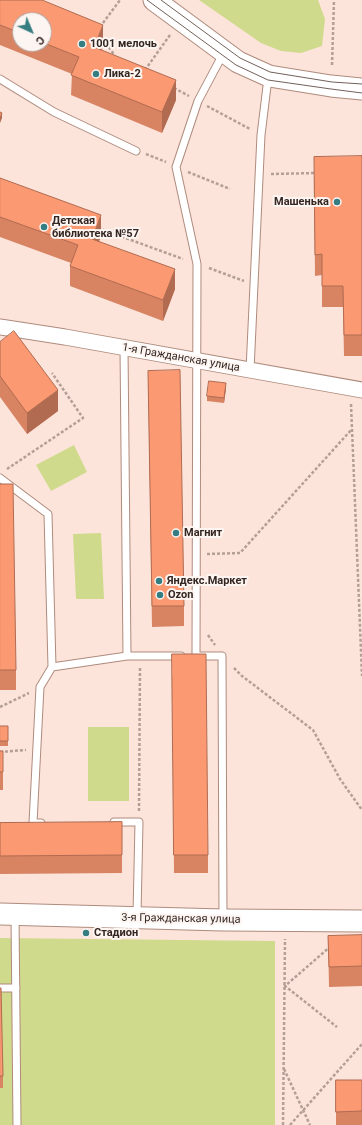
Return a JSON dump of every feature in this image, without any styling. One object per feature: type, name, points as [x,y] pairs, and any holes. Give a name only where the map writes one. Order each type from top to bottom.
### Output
[{"type":"street","points":[[154,0],[238,62],[269,76],[331,86],[362,88]]},
{"type":"street","name":"1-я Гражданская улица","points":[[0,327],[65,337],[356,389]]},
{"type":"street","name":"3-я Гражданская улица","points":[[8,914],[223,920],[362,921]]},
{"type":"lane","points":[[196,656],[197,264],[176,167],[198,101],[225,52]]},
{"type":"lane","points":[[250,370],[261,135],[269,76]]},
{"type":"lane","points":[[0,79],[54,112],[136,151]]},
{"type":"lane","points":[[124,348],[127,656]]},
{"type":"lane","points":[[0,478],[48,514],[52,667],[40,687],[33,823],[48,823]]},
{"type":"lane","points":[[52,667],[127,656],[222,656],[223,920]]},
{"type":"lane","points":[[108,822],[139,822],[137,918]]},
{"type":"lane","points":[[8,914],[16,988],[17,1125]]},
{"type":"lane","points":[[0,988],[16,988]]},
{"type":"path","points":[[100,29],[120,0]]},
{"type":"path","points":[[332,64],[334,0]]},
{"type":"path","points":[[144,72],[170,35]]},
{"type":"path","points":[[101,39],[106,43],[113,55],[120,59]]},
{"type":"path","points":[[171,86],[261,135]]},
{"type":"path","points":[[260,174],[323,173]]},
{"type":"path","points":[[95,226],[254,285]]},
{"type":"path","points":[[6,469],[83,418],[52,374]]},
{"type":"path","points":[[356,389],[352,428],[362,676]]},
{"type":"path","points":[[196,554],[240,554],[352,428]]},
{"type":"path","points":[[139,822],[140,656]]},
{"type":"path","points":[[222,656],[242,676],[313,730],[340,778],[362,810]]},
{"type":"path","points":[[0,707],[40,687]]},
{"type":"path","points":[[0,752],[37,749]]},
{"type":"path","points":[[283,1125],[285,937]]},
{"type":"path","points":[[284,986],[331,945]]},
{"type":"path","points":[[284,986],[337,1026]]},
{"type":"path","points":[[290,1125],[362,1044]]},
{"type":"path","points":[[284,1068],[310,1125]]},
{"type":"green space","points":[[199,0],[318,0],[325,19],[322,46],[301,53],[281,51],[261,43]]},
{"type":"green space","points":[[74,445],[87,472],[51,491],[36,465]]},
{"type":"green space","points":[[101,533],[104,599],[76,599],[73,534]]},
{"type":"green space","points":[[88,727],[129,727],[129,801],[88,801]]},
{"type":"green space","points":[[0,938],[275,941],[275,1125],[0,1125]]},
{"type":"building","points":[[0,0],[42,0],[103,25],[94,47],[176,80],[162,112],[71,75],[79,57],[52,46],[52,12],[12,12],[12,30],[0,25]]},
{"type":"building","points":[[362,156],[362,335],[344,335],[343,286],[322,286],[322,254],[315,255],[314,157]]},
{"type":"building","points":[[0,178],[101,215],[92,239],[175,269],[163,300],[70,266],[78,245],[0,217]]},
{"type":"building","points":[[14,331],[58,390],[27,413],[0,376],[0,342]]},
{"type":"building","points":[[180,370],[184,606],[152,606],[148,371]]},
{"type":"building","points":[[209,381],[226,383],[224,398],[207,396]]},
{"type":"building","points":[[0,484],[13,484],[16,670],[0,670]]},
{"type":"building","points":[[172,654],[206,654],[208,855],[174,855]]},
{"type":"building","points":[[0,726],[8,726],[8,741],[0,741]]},
{"type":"building","points":[[0,751],[3,751],[3,772],[0,772]]},
{"type":"building","points":[[122,822],[122,855],[0,856],[0,823]]},
{"type":"building","points":[[362,935],[362,966],[329,967],[328,936]]},
{"type":"building","points":[[1,988],[3,1076],[0,1076]]},
{"type":"building","points":[[336,1080],[362,1080],[362,1111],[336,1112]]},
{"type":"tram line","points":[[147,0],[236,65],[268,80],[362,93]]},
{"type":"tram line","points":[[161,0],[240,58],[270,72],[332,82],[362,84]]},
{"type":"place","name":"1001 мелочь","points":[[82,44]]},
{"type":"place","name":"Лика-2","points":[[96,74]]},
{"type":"place","name":"Машенька","points":[[337,202]]},
{"type":"place","name":"Детская библиотека №57","points":[[44,227]]},
{"type":"place","name":"Магнит","points":[[176,533]]},
{"type":"place","name":"Яндекс.Маркет","points":[[159,581]]},
{"type":"place","name":"Ozon","points":[[160,595]]},
{"type":"place","name":"Стадион","points":[[86,933]]}]
